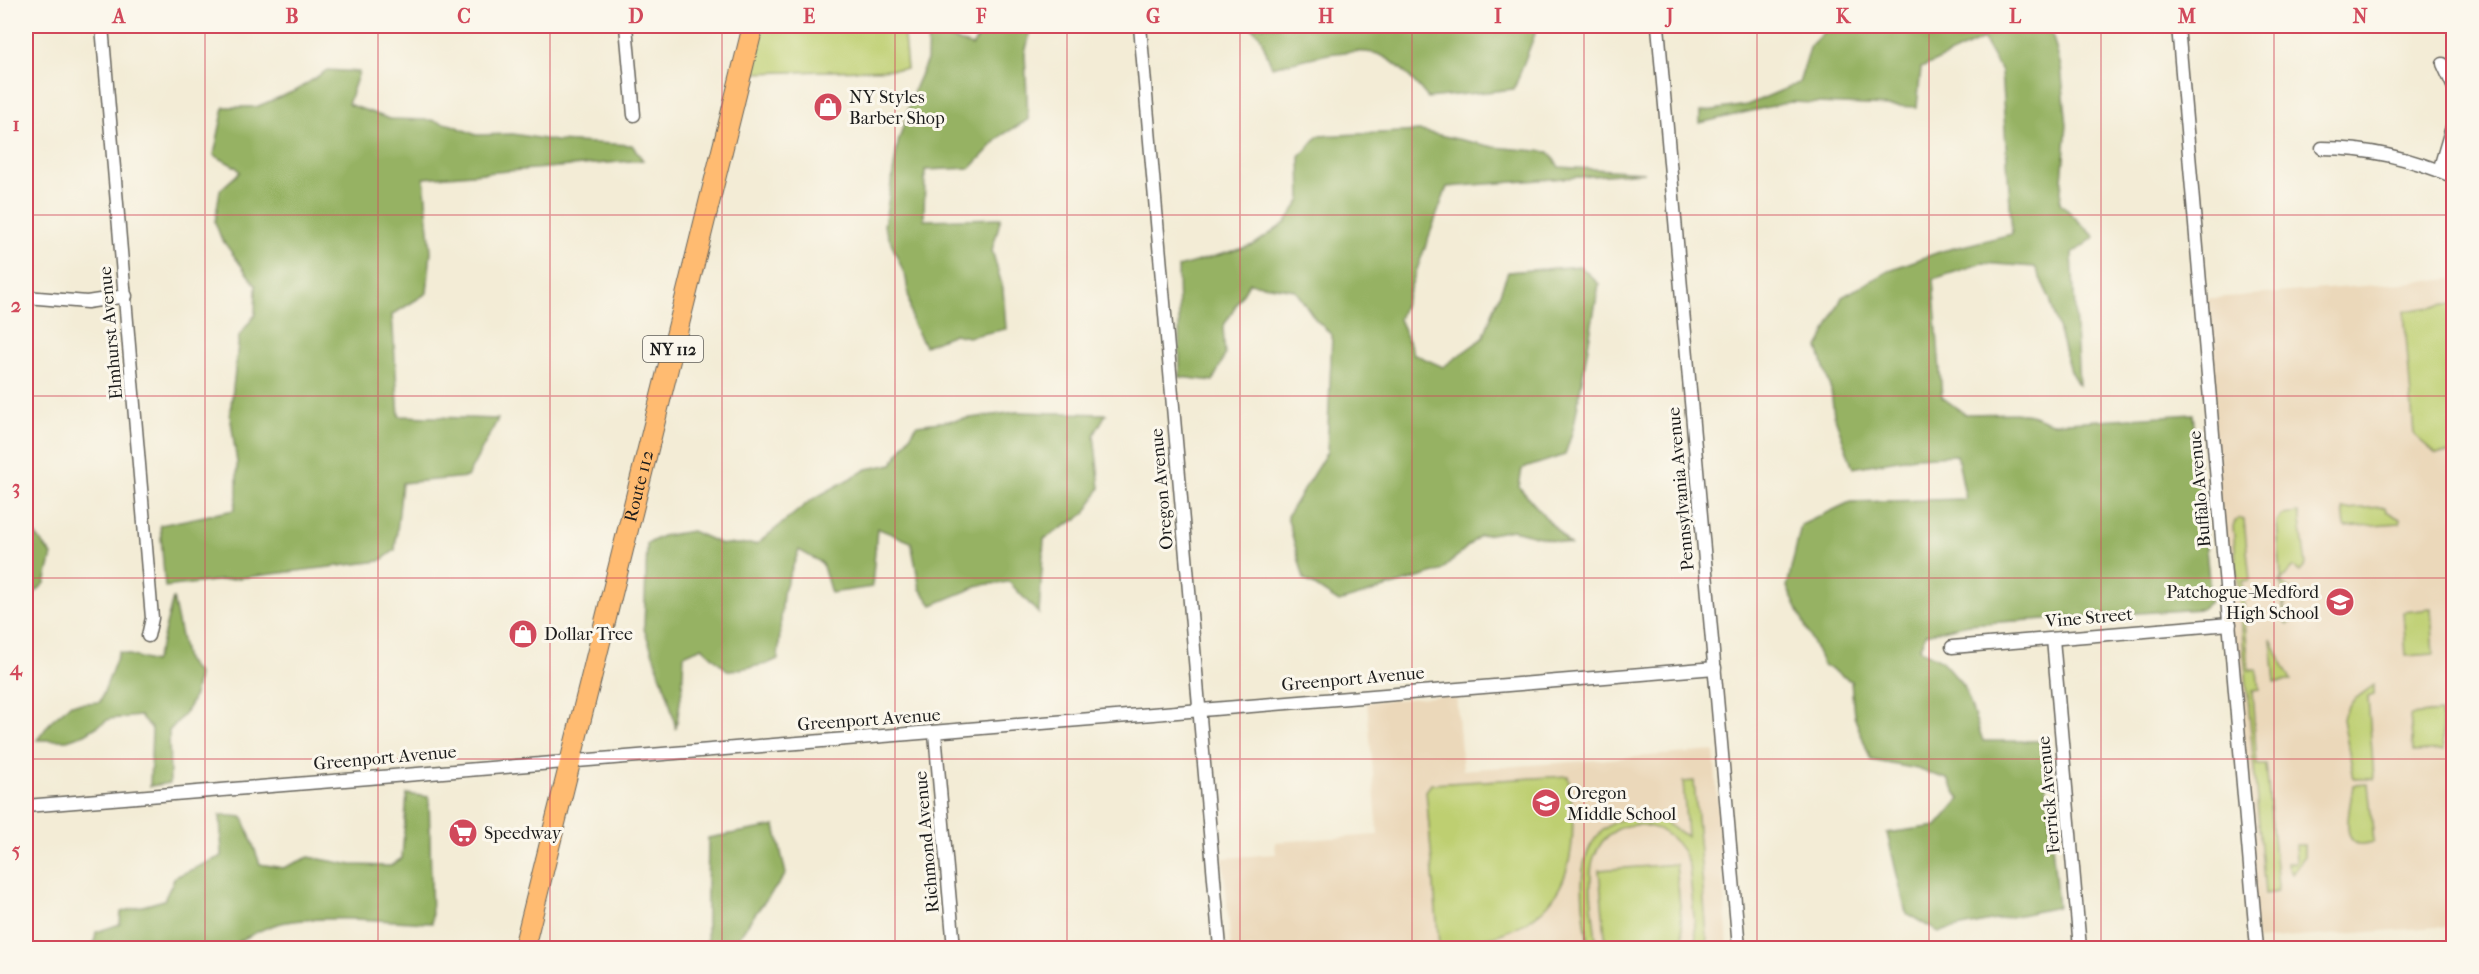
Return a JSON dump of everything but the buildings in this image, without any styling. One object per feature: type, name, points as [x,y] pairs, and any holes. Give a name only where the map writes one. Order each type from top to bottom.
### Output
[{"type":"main road","name":"Route 112","points":[[524,948],[753,26]]},
{"type":"street","name":"Elmhurst Avenue","points":[[102,26],[153,618],[148,636]]},
{"type":"street","points":[[626,26],[634,115]]},
{"type":"street","name":"Oregon Avenue","points":[[1140,26],[1220,948]]},
{"type":"street","name":"Pennsylvania Avenue","points":[[1658,26],[1739,948]]},
{"type":"street","name":"Buffalo Avenue","points":[[2178,26],[2257,948]]},
{"type":"street","points":[[2443,64],[2454,88]]},
{"type":"street","points":[[2439,171],[2454,120]]},
{"type":"street","points":[[2322,148],[2345,148],[2370,152],[2454,177]]},
{"type":"street","points":[[26,297],[87,302],[126,296]]},
{"type":"street","name":"Vine Street","points":[[1952,647],[2230,624]]},
{"type":"street","name":"Ferrick Avenue","points":[[2053,639],[2080,948]]},
{"type":"street","name":"Greenport Avenue","points":[[26,806],[1716,668]]},
{"type":"street","name":"Richmond Avenue","points":[[935,733],[954,948]]},
{"type":"shaded area","name":"Patchogue-Medford High School","points":[[2453,279],[2453,926],[2256,940],[2201,299]]},
{"type":"shaded area","name":"Oregon Middle School","points":[[1456,695],[1463,770],[1714,751],[1728,948],[1231,948],[1223,858],[1276,854],[1275,842],[1378,835],[1367,702]]},
{"type":"green space","points":[[763,26],[903,26],[907,69],[750,73]]},
{"type":"green space","points":[[928,26],[936,26],[939,34],[972,46],[987,26],[1032,26],[1025,53],[1028,120],[1002,135],[971,168],[925,170],[924,220],[1001,218],[992,250],[1003,289],[1006,329],[968,337],[954,334],[925,346],[912,322],[906,278],[884,226],[898,143],[915,87],[927,60]]},
{"type":"green space","points":[[1250,26],[1538,26],[1514,89],[1428,98],[1396,65],[1374,53],[1336,53],[1272,67],[1260,36]]},
{"type":"green space","points":[[1830,26],[2050,26],[2061,67],[2067,125],[2060,203],[2095,237],[2072,254],[2079,386],[2070,371],[2050,299],[2035,267],[1983,263],[1933,279],[1942,397],[1965,414],[2025,413],[2052,423],[2193,414],[2211,601],[2201,609],[1968,624],[1926,634],[1919,649],[1941,660],[1964,686],[1983,741],[2042,741],[2058,907],[1938,932],[1906,913],[1887,833],[1937,826],[1960,799],[1947,779],[1917,769],[1871,760],[1854,716],[1851,681],[1823,665],[1787,587],[1801,525],[1850,502],[1966,499],[1957,455],[1915,457],[1853,468],[1834,415],[1831,390],[1818,348],[1842,297],[1892,269],[1942,251],[2012,234],[2001,71],[1983,39],[1921,68],[1917,107],[1790,102],[1700,123],[1700,112],[1747,105],[1799,83],[1811,45]]},
{"type":"green space","points":[[327,70],[359,72],[348,104],[390,119],[431,120],[452,125],[476,135],[513,134],[556,141],[632,145],[643,160],[424,178],[431,251],[427,293],[392,315],[399,416],[498,419],[467,477],[402,483],[395,550],[380,561],[165,587],[160,525],[234,510],[237,496],[237,463],[230,414],[239,336],[255,315],[256,286],[221,238],[215,222],[220,190],[240,172],[236,167],[214,155],[224,107],[256,107],[297,90]]},
{"type":"green space","points":[[1421,131],[1494,147],[1549,152],[1559,167],[1645,172],[1447,187],[1399,319],[1414,354],[1443,367],[1483,338],[1508,272],[1580,266],[1599,284],[1574,426],[1565,455],[1522,469],[1519,487],[1570,545],[1513,530],[1479,536],[1441,571],[1339,602],[1304,579],[1287,516],[1327,452],[1332,335],[1316,320],[1295,290],[1249,283],[1223,327],[1225,355],[1213,381],[1180,377],[1178,267],[1253,245],[1285,223],[1301,200],[1300,157],[1318,136]]},
{"type":"green space","points":[[2453,304],[2453,453],[2436,454],[2414,435],[2404,311]]},
{"type":"green space","points":[[1016,412],[1106,414],[1094,435],[1100,488],[1085,514],[1044,539],[1039,614],[1009,582],[981,585],[932,605],[920,589],[911,542],[877,528],[872,587],[831,593],[822,563],[799,550],[783,593],[778,659],[767,664],[728,671],[702,647],[684,655],[676,729],[668,696],[644,629],[647,544],[662,536],[692,531],[721,544],[757,544],[811,500],[867,469],[892,464],[917,425]]},
{"type":"green space","points":[[2385,507],[2386,511],[2400,519],[2400,523],[2345,527],[2343,509]]},
{"type":"green space","points":[[2299,513],[2306,565],[2300,572],[2293,567],[2281,581],[2277,522],[2282,515]]},
{"type":"green space","points":[[2239,518],[2244,520],[2250,580],[2242,581],[2249,670],[2257,670],[2259,690],[2252,691],[2257,765],[2266,765],[2278,887],[2277,892],[2265,894],[2233,526]]},
{"type":"green space","points":[[26,523],[52,555],[45,583],[26,601]]},
{"type":"green space","points":[[2281,583],[2294,593],[2283,607]]},
{"type":"green space","points":[[173,598],[186,660],[198,674],[190,706],[169,731],[170,783],[150,786],[152,729],[140,716],[109,719],[85,734],[67,740],[37,740],[52,720],[71,704],[100,702],[119,652],[154,662],[161,645]]},
{"type":"green space","points":[[2283,607],[2295,617],[2288,624],[2284,620]]},
{"type":"green space","points":[[2431,609],[2434,654],[2406,656],[2403,612]]},
{"type":"green space","points":[[2271,639],[2291,681],[2275,682]]},
{"type":"green space","points":[[2374,685],[2374,695],[2368,697],[2374,779],[2354,779],[2343,719],[2351,703]]},
{"type":"green space","points":[[2441,712],[2444,750],[2413,752],[2410,715]]},
{"type":"green space","points":[[1568,776],[1573,814],[1572,847],[1565,875],[1553,898],[1534,917],[1510,931],[1478,940],[1439,946],[1426,791],[1431,784]]},
{"type":"green space","points":[[1694,781],[1708,948],[1697,948],[1689,866],[1682,850],[1671,837],[1658,829],[1643,825],[1628,826],[1614,831],[1603,841],[1594,857],[1591,889],[1597,948],[1588,948],[1583,900],[1583,867],[1595,839],[1616,822],[1641,816],[1658,819],[1687,836],[1683,782]]},
{"type":"green space","points":[[2368,784],[2374,842],[2361,844],[2353,841],[2349,835],[2349,809],[2353,785]]},
{"type":"green space","points":[[407,794],[429,797],[432,923],[359,919],[304,920],[280,923],[255,933],[238,942],[237,948],[93,948],[96,932],[120,924],[121,912],[164,900],[175,877],[222,856],[220,815],[243,817],[260,864],[283,868],[309,857],[352,865],[390,866],[402,858]]},
{"type":"green space","points":[[775,826],[786,874],[746,926],[735,945],[737,948],[708,948],[708,838]]},
{"type":"green space","points":[[2295,845],[2304,845],[2304,857],[2292,874],[2287,863],[2296,862]]},
{"type":"green space","points":[[1676,864],[1684,948],[1606,948],[1599,870]]},
{"type":"place","name":"NY Styles Barber Shop","points":[[828,107]]},
{"type":"place","name":"Patchogue-Medford High School","points":[[2340,602]]},
{"type":"place","name":"Dollar Tree","points":[[523,634]]},
{"type":"place","name":"Oregon Middle School","points":[[1546,803]]},
{"type":"place","name":"Speedway","points":[[463,833]]}]
